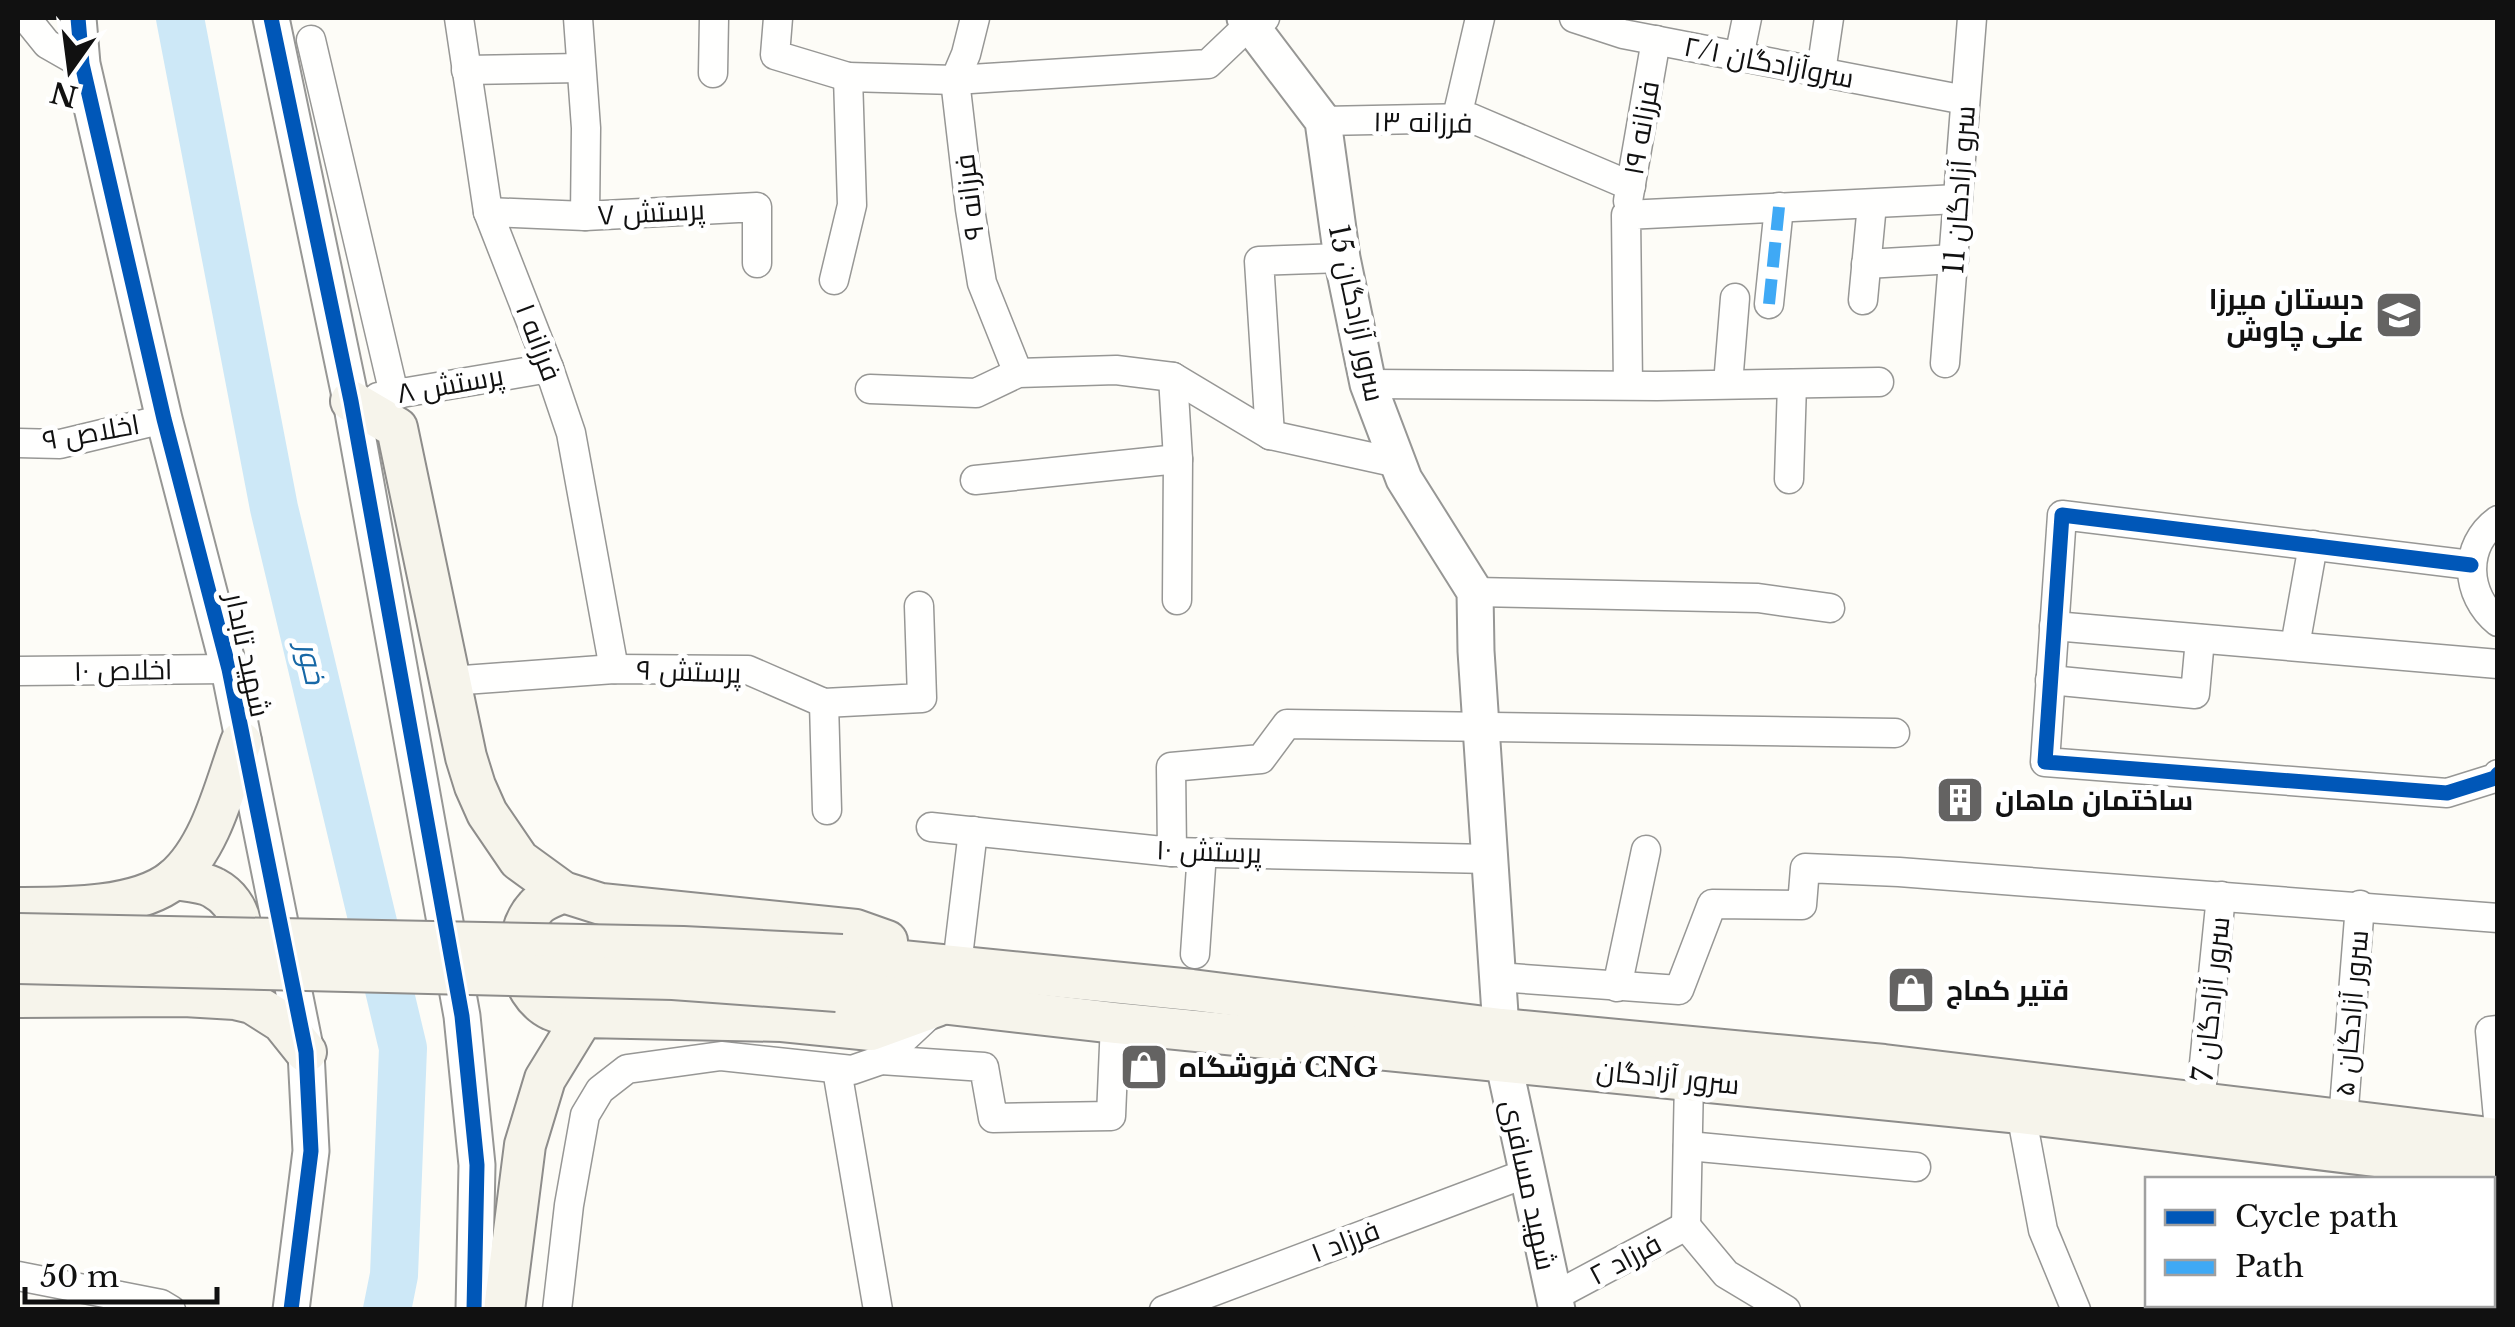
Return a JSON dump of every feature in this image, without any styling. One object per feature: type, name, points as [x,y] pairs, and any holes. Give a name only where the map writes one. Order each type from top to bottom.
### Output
[{"type":"main road","points":[[351,401],[397,428],[466,757],[487,813],[519,860],[563,892],[600,904],[856,930],[957,965]]},
{"type":"main road","points":[[18,908],[75,908],[149,894],[174,878],[196,850],[218,809],[241,742]]},
{"type":"main road","points":[[174,878],[214,888],[234,906],[242,926],[242,950],[228,976],[184,996]]},
{"type":"main road","points":[[563,892],[537,905],[525,926],[520,960],[528,990],[551,1010],[583,1018],[782,1021],[871,1030],[944,1004]]},
{"type":"main road","points":[[18,934],[663,946],[840,973]]},
{"type":"main road","points":[[18,963],[673,979],[840,973]]},
{"type":"main road","name":"سرور آزادگان","points":[[840,973],[957,965],[1502,1044],[1689,1080],[2200,1103],[2498,1139]]},
{"type":"main road","name":"سرور آزادگان","points":[[840,973],[944,1004],[1115,1023],[1884,1065],[2022,1097],[2498,1171]]},
{"type":"main road","points":[[18,997],[184,996],[252,1003],[282,1022],[306,1052]]},
{"type":"main road","points":[[504,1310],[525,1145],[545,1078],[583,1018]]},
{"type":"street","points":[[26,18],[47,44],[82,64]]},
{"type":"street","name":"شهید تابدار","points":[[78,18],[82,64],[164,419],[229,669],[306,1052],[311,1150],[290,1310]]},
{"type":"street","points":[[271,18],[351,401],[462,1016],[477,1166],[474,1310]]},
{"type":"street","name":"فرزانه ۱","points":[[459,18],[488,212],[571,433],[614,669]]},
{"type":"street","points":[[578,18],[586,128],[584,216]]},
{"type":"street","points":[[713,74],[714,18]]},
{"type":"street","points":[[778,18],[775,55],[848,77],[955,80],[1208,64],[1254,20]]},
{"type":"street","name":"فرزانه ۹","points":[[975,18],[955,80],[976,256],[982,283],[1018,373]]},
{"type":"street","points":[[1457,118],[1480,18]]},
{"type":"street","name":"۲/۱ سروآزادگان","points":[[1574,18],[1625,26],[1656,40],[1965,100]]},
{"type":"street","points":[[1739,56],[1747,18]]},
{"type":"street","points":[[1821,72],[1829,18]]},
{"type":"street","name":"سرو آزادگان 11","points":[[1945,362],[1972,18]]},
{"type":"street","name":"سرور آزادگان 15","points":[[1254,20],[1323,121],[1342,258],[1368,384],[1418,504],[1476,592]]},
{"type":"street","points":[[311,40],[394,394]]},
{"type":"street","name":"فرزانه ۱۹","points":[[1628,385],[1626,215],[1656,40]]},
{"type":"street","points":[[466,70],[581,68]]},
{"type":"street","points":[[834,280],[852,205],[848,77]]},
{"type":"street","name":"فرزانه ۱۳","points":[[1323,121],[1482,121],[1631,186]]},
{"type":"street","points":[[1626,215],[1958,199]]},
{"type":"street","points":[[1863,300],[1872,204]]},
{"type":"street","points":[[1769,304],[1779,207]]},
{"type":"street","name":"پرستش ۷","points":[[488,212],[584,216],[757,208],[757,264]]},
{"type":"street","points":[[1270,435],[1260,261],[1342,258]]},
{"type":"street","points":[[1866,264],[1954,260]]},
{"type":"street","points":[[1728,384],[1735,298]]},
{"type":"street","name":"پرستش ۸","points":[[351,401],[549,368]]},
{"type":"street","points":[[870,389],[976,393],[1018,373],[1116,370],[1174,377],[1270,435],[1398,463]]},
{"type":"street","points":[[1174,377],[1177,600]]},
{"type":"street","points":[[1368,384],[1878,382]]},
{"type":"street","points":[[1789,479],[1792,384]]},
{"type":"street","name":"اخلاص ۹","points":[[18,443],[60,444],[164,419]]},
{"type":"street","points":[[975,480],[1178,458]]},
{"type":"street","points":[[2471,566],[2062,515],[2045,762],[2446,794],[2498,774]]},
{"type":"street","points":[[2498,520],[2476,544],[2471,566],[2472,585],[2480,604],[2498,622]]},
{"type":"street","points":[[2295,646],[2314,545]]},
{"type":"street","points":[[1502,1044],[1480,729],[1476,592],[1758,598],[1830,608]]},
{"type":"street","name":"پرستش ۹","points":[[450,681],[614,669],[748,670],[824,702],[922,698],[919,606]]},
{"type":"street","points":[[2054,626],[2498,664]]},
{"type":"street","points":[[2050,680],[2196,694],[2200,639]]},
{"type":"street","name":"اخلاص ۱۰","points":[[18,671],[229,669]]},
{"type":"street","points":[[824,702],[828,810]]},
{"type":"street","points":[[1172,852],[1171,766],[1261,759],[1287,724],[1894,733]]},
{"type":"street","name":"پرستش ۱۰","points":[[930,828],[1172,852],[1489,859]]},
{"type":"street","points":[[957,965],[973,832]]},
{"type":"street","points":[[1617,987],[1646,850]]},
{"type":"street","points":[[1194,954],[1202,852]]},
{"type":"street","points":[[1497,976],[1678,990],[1712,904],[1802,905],[1804,868],[2360,905],[2498,918]]},
{"type":"street","name":"سرور آزادگان 7","points":[[2200,1103],[2221,896]]},
{"type":"street","name":"سرور آزادگان ۵","points":[[2342,1120],[2360,905]]},
{"type":"street","points":[[557,1310],[569,1205],[585,1115],[600,1090],[627,1070],[721,1056],[852,1070],[881,1060],[944,1004]]},
{"type":"street","points":[[881,1060],[984,1067],[994,1118],[1111,1116],[1115,1023]]},
{"type":"street","points":[[2498,1030],[2490,1031],[2498,1118]]},
{"type":"street","name":"شهید مسافری","points":[[1502,1044],[1555,1303]]},
{"type":"street","points":[[836,1070],[878,1310]]},
{"type":"street","points":[[1686,1226],[1689,1080]]},
{"type":"street","points":[[2022,1097],[2044,1230],[2076,1310]]},
{"type":"street","points":[[1688,1146],[1916,1167]]},
{"type":"street","name":"فرزاد ۱","points":[[1164,1310],[1527,1173]]},
{"type":"street","name":"فرزاد ۲","points":[[1555,1303],[1686,1226],[1726,1274],[1786,1310]]},
{"type":"street","points":[[18,1276],[161,1304],[171,1310]]},
{"type":"waterway","name":"خور","points":[[180,18],[274,508],[403,1048],[394,1275],[387,1310]]},
{"type":"marked path","points":[[1769,304],[1779,207]]},
{"type":"cycle path","points":[[78,18],[82,64],[164,419],[229,669],[306,1052],[311,1151],[291,1310]]},
{"type":"cycle path","points":[[271,18],[351,401],[462,1016],[477,1165],[474,1310]]},
{"type":"cycle path","points":[[2471,565],[2062,515],[2045,762],[2447,793],[2498,774]]},
{"type":"place","name":"دبستان میرزا علی چاوش","points":[[2399,315]]},
{"type":"place","name":"ساختمان ماهان","points":[[1960,800]]},
{"type":"place","name":"فتیر کماج","points":[[1911,990]]},
{"type":"place","name":"فروشگاه CNG","points":[[1144,1067]]}]
